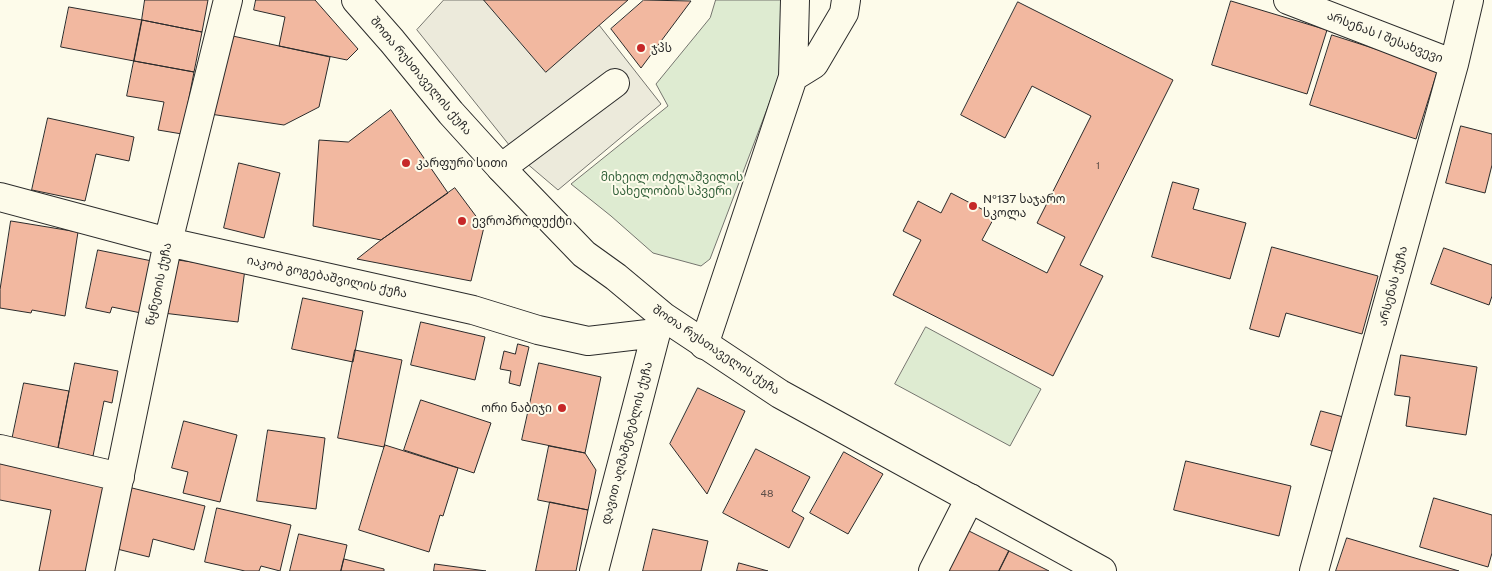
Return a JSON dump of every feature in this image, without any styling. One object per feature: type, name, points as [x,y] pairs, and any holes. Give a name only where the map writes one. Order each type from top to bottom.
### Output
[{"type":"street","name":"წყნეთის ქუჩა","points":[[100,571],[168,242],[228,0]]},
{"type":"street","name":"შოთა რუსთაველის ქუჩა","points":[[356,0],[500,168],[584,254],[616,277],[660,325],[704,345],[780,394],[1102,571]]},
{"type":"street","points":[[704,345],[793,77],[795,0]]},
{"type":"street","points":[[793,77],[814,64],[844,14],[846,0]]},
{"type":"street","name":"არსენას I შესახვევი","points":[[1288,0],[1454,64]]},
{"type":"street","name":"არსენას ქუჩა","points":[[1314,571],[1454,64],[1469,0]]},
{"type":"street","points":[[500,168],[615,83]]},
{"type":"street","name":"იაკობ გოგებაშვილის ქუჩა","points":[[0,197],[168,242],[473,310],[538,330],[588,341],[660,325]]},
{"type":"street","name":"დავით აღმაშენებლის ქუჩა","points":[[594,571],[660,325]]},
{"type":"street","points":[[0,449],[120,477]]},
{"type":"street","points":[[933,571],[970,498]]},
{"type":"green space","name":"მიხეილ ოძელაშვილის სახელობის სპვერი","points":[[716,0],[786,0],[780,75],[710,259],[701,266],[653,253],[571,184],[668,106],[656,84],[710,18]]},
{"type":"green space","points":[[926,327],[1041,389],[1010,446],[895,384]]},
{"type":"shaded area","points":[[444,0],[484,0],[599,25],[661,104],[558,190],[518,156],[417,30]]},
{"type":"building","points":[[145,0],[208,0],[202,32],[142,20]]},
{"type":"building","points":[[256,0],[315,0],[358,49],[347,60],[279,46],[285,17],[254,10]]},
{"type":"building","points":[[484,0],[628,0],[546,72]]},
{"type":"building","name":"ჯპს","points":[[644,0],[691,1],[641,68],[611,29]]},
{"type":"building","points":[[1231,1],[1327,30],[1307,94],[1212,65]]},
{"type":"building","points":[[1018,2],[1173,80],[1080,265],[1103,276],[1053,376],[893,295],[921,240],[903,231],[918,201],[941,213],[951,193],[995,216],[982,240],[1047,273],[1065,237],[1037,223],[1091,116],[1032,86],[1005,138],[961,115]]},
{"type":"building","points":[[69,7],[142,20],[134,61],[61,47]]},
{"type":"building","points":[[142,20],[202,32],[194,72],[134,61]]},
{"type":"building","points":[[228,35],[330,57],[319,107],[284,125],[210,114]]},
{"type":"building","points":[[1332,35],[1438,69],[1416,139],[1310,105]]},
{"type":"building","points":[[134,61],[194,72],[182,134],[158,130],[164,102],[127,96]]},
{"type":"building","points":[[391,110],[448,193],[381,240],[313,226],[319,140],[348,142]]},
{"type":"building","points":[[48,118],[134,137],[129,161],[96,154],[85,201],[32,190]]},
{"type":"building","points":[[1461,126],[1492,134],[1492,165],[1485,193],[1446,183]]},
{"type":"building","points":[[239,163],[280,173],[264,238],[224,228]]},
{"type":"building","points":[[1173,182],[1199,189],[1193,209],[1246,223],[1230,279],[1152,257]]},
{"type":"building","points":[[455,188],[484,227],[471,281],[357,259],[381,240]]},
{"type":"building","points":[[11,221],[78,232],[65,316],[32,310],[31,313],[0,308],[0,290]]},
{"type":"building","points":[[1272,247],[1378,276],[1362,334],[1286,313],[1279,337],[1250,329]]},
{"type":"building","points":[[1444,248],[1492,265],[1492,296],[1489,305],[1431,284]]},
{"type":"building","points":[[98,250],[152,261],[141,313],[112,307],[110,313],[86,308]]},
{"type":"building","points":[[170,259],[245,269],[238,322],[163,313]]},
{"type":"building","points":[[303,298],[363,311],[353,362],[292,349]]},
{"type":"building","points":[[421,322],[485,337],[475,380],[411,365]]},
{"type":"building","points":[[518,344],[529,347],[520,386],[509,383],[511,371],[500,369],[504,351],[515,354]]},
{"type":"building","points":[[355,350],[402,360],[384,447],[338,438]]},
{"type":"building","points":[[1401,355],[1477,367],[1466,435],[1406,426],[1410,397],[1395,395]]},
{"type":"building","points":[[75,363],[118,371],[112,403],[104,401],[93,456],[58,449]]},
{"type":"building","name":"ორი ნაბიჯი","points":[[539,363],[601,377],[585,453],[522,440]]},
{"type":"building","points":[[24,383],[69,391],[58,449],[12,440]]},
{"type":"building","points":[[698,388],[745,411],[707,494],[670,444]]},
{"type":"building","points":[[421,400],[491,423],[474,473],[404,450]]},
{"type":"building","points":[[1321,411],[1347,418],[1338,453],[1311,445]]},
{"type":"building","points":[[184,421],[237,435],[220,502],[183,493],[188,472],[172,468]]},
{"type":"building","points":[[268,430],[325,438],[316,509],[257,501]]},
{"type":"building","points":[[385,445],[458,468],[443,516],[440,515],[429,552],[359,530]]},
{"type":"building","points":[[549,446],[585,453],[596,470],[588,510],[538,500]]},
{"type":"building","points":[[756,449],[810,477],[792,511],[804,518],[789,548],[723,513]]},
{"type":"building","points":[[844,452],[883,474],[848,534],[810,513]]},
{"type":"building","points":[[0,460],[105,481],[87,571],[39,571],[51,510],[0,500]]},
{"type":"building","points":[[1186,461],[1291,486],[1279,536],[1174,510]]},
{"type":"building","points":[[132,488],[205,506],[194,550],[153,539],[149,557],[117,549]]},
{"type":"building","points":[[1434,498],[1492,515],[1492,553],[1488,567],[1420,547]]},
{"type":"building","points":[[550,502],[588,510],[576,571],[536,571]]},
{"type":"building","points":[[217,508],[291,525],[280,571],[261,566],[259,571],[245,571],[205,562]]},
{"type":"building","points":[[653,529],[708,541],[701,571],[643,571]]},
{"type":"building","points":[[965,529],[1009,551],[999,571],[944,571]]},
{"type":"building","points":[[299,534],[347,545],[341,571],[290,571]]},
{"type":"building","points":[[1347,538],[1459,571],[1336,571]]},
{"type":"building","points":[[1009,551],[1049,571],[999,571]]},
{"type":"building","points":[[344,559],[384,569],[384,571],[341,571]]},
{"type":"building","points":[[739,563],[768,571],[737,571]]},
{"type":"building","points":[[435,564],[486,571],[434,571]]},
{"type":"place","name":"ჯპს","points":[[641,48]]},
{"type":"place","name":"კარფური სითი","points":[[406,163]]},
{"type":"place","name":"№137 საჯარო სკოლა","points":[[973,206]]},
{"type":"place","name":"ევროპროდუქტი","points":[[462,221]]},
{"type":"place","name":"ორი ნაბიჯი","points":[[562,408]]}]
